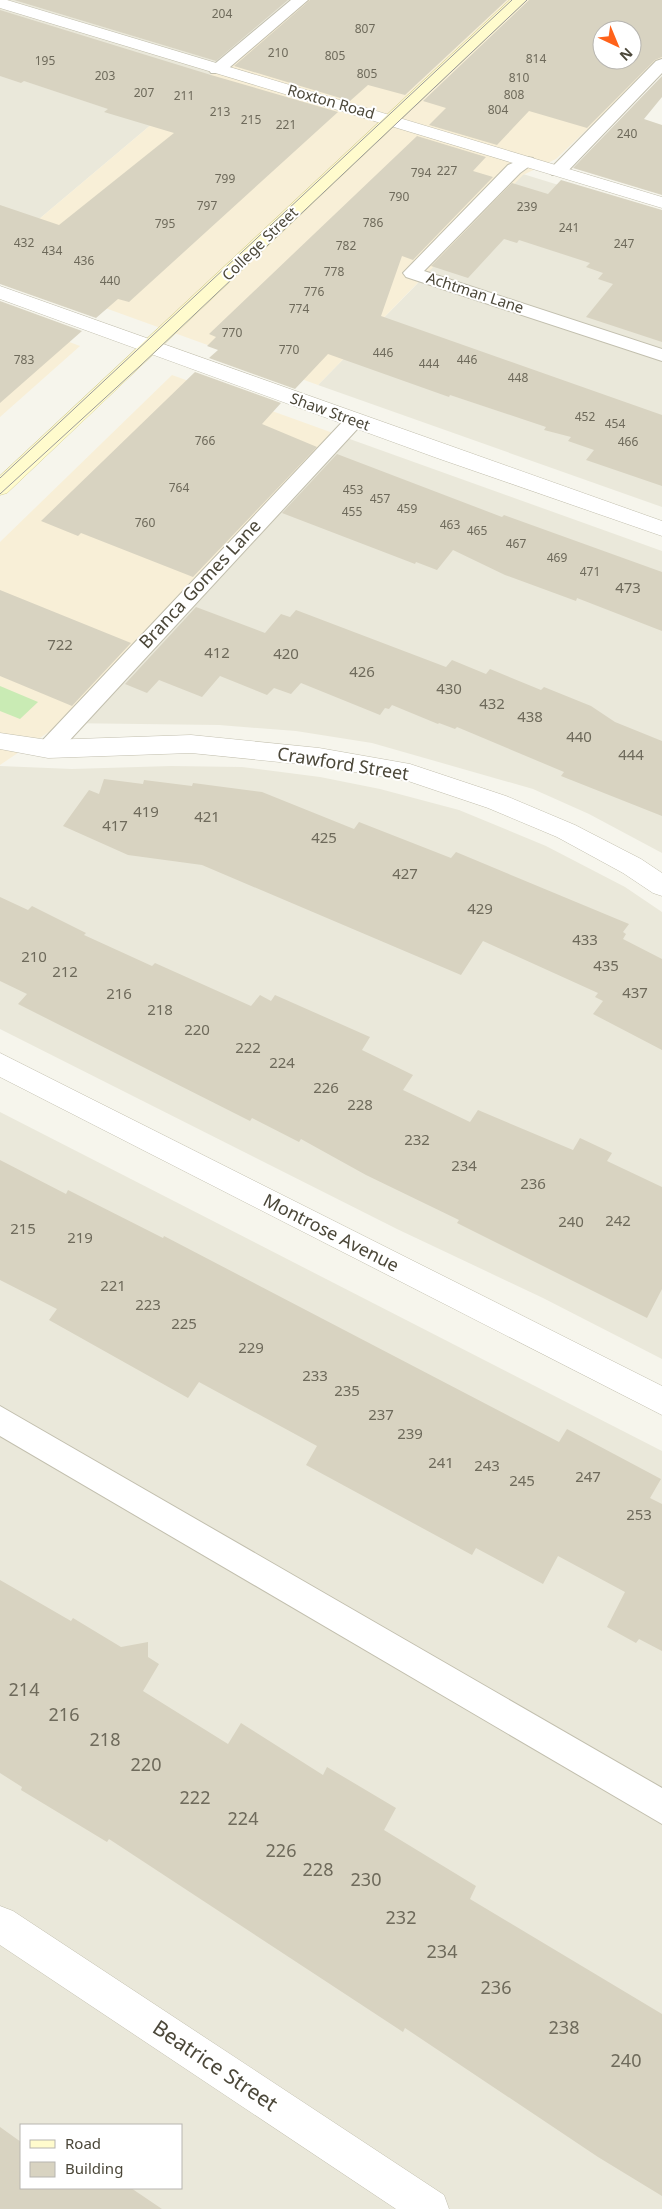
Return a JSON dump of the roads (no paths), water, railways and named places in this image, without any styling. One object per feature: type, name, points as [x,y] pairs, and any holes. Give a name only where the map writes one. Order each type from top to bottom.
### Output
[{"type":"main road","name":"College Street","points":[[0,488],[519,0]]},
{"type":"street","name":"Roxton Road","points":[[0,3],[662,203]]},
{"type":"street","name":"Shaw Street","points":[[0,292],[354,421],[662,530]]},
{"type":"street","name":"Crawford Street","points":[[1,743],[48,749],[191,744],[319,757],[410,773],[497,802],[566,831],[632,866],[662,886]]},
{"type":"street","name":"Montrose Avenue","points":[[0,1064],[662,1402]]},
{"type":"street","name":"Beatrice Street","points":[[0,1924],[430,2209]]},
{"type":"lane","points":[[217,70],[300,0]]},
{"type":"lane","points":[[558,171],[660,69]]},
{"type":"lane","name":"Achtman Lane","points":[[527,162],[514,169],[412,273],[662,354]]},
{"type":"lane","name":"Branca Gomes Lane","points":[[48,749],[354,421]]},
{"type":"lane","points":[[0,1420],[662,1807]]},
{"type":"tram line","points":[[0,478],[512,0]]},
{"type":"tram line","points":[[0,494],[140,366],[527,0]]}]
